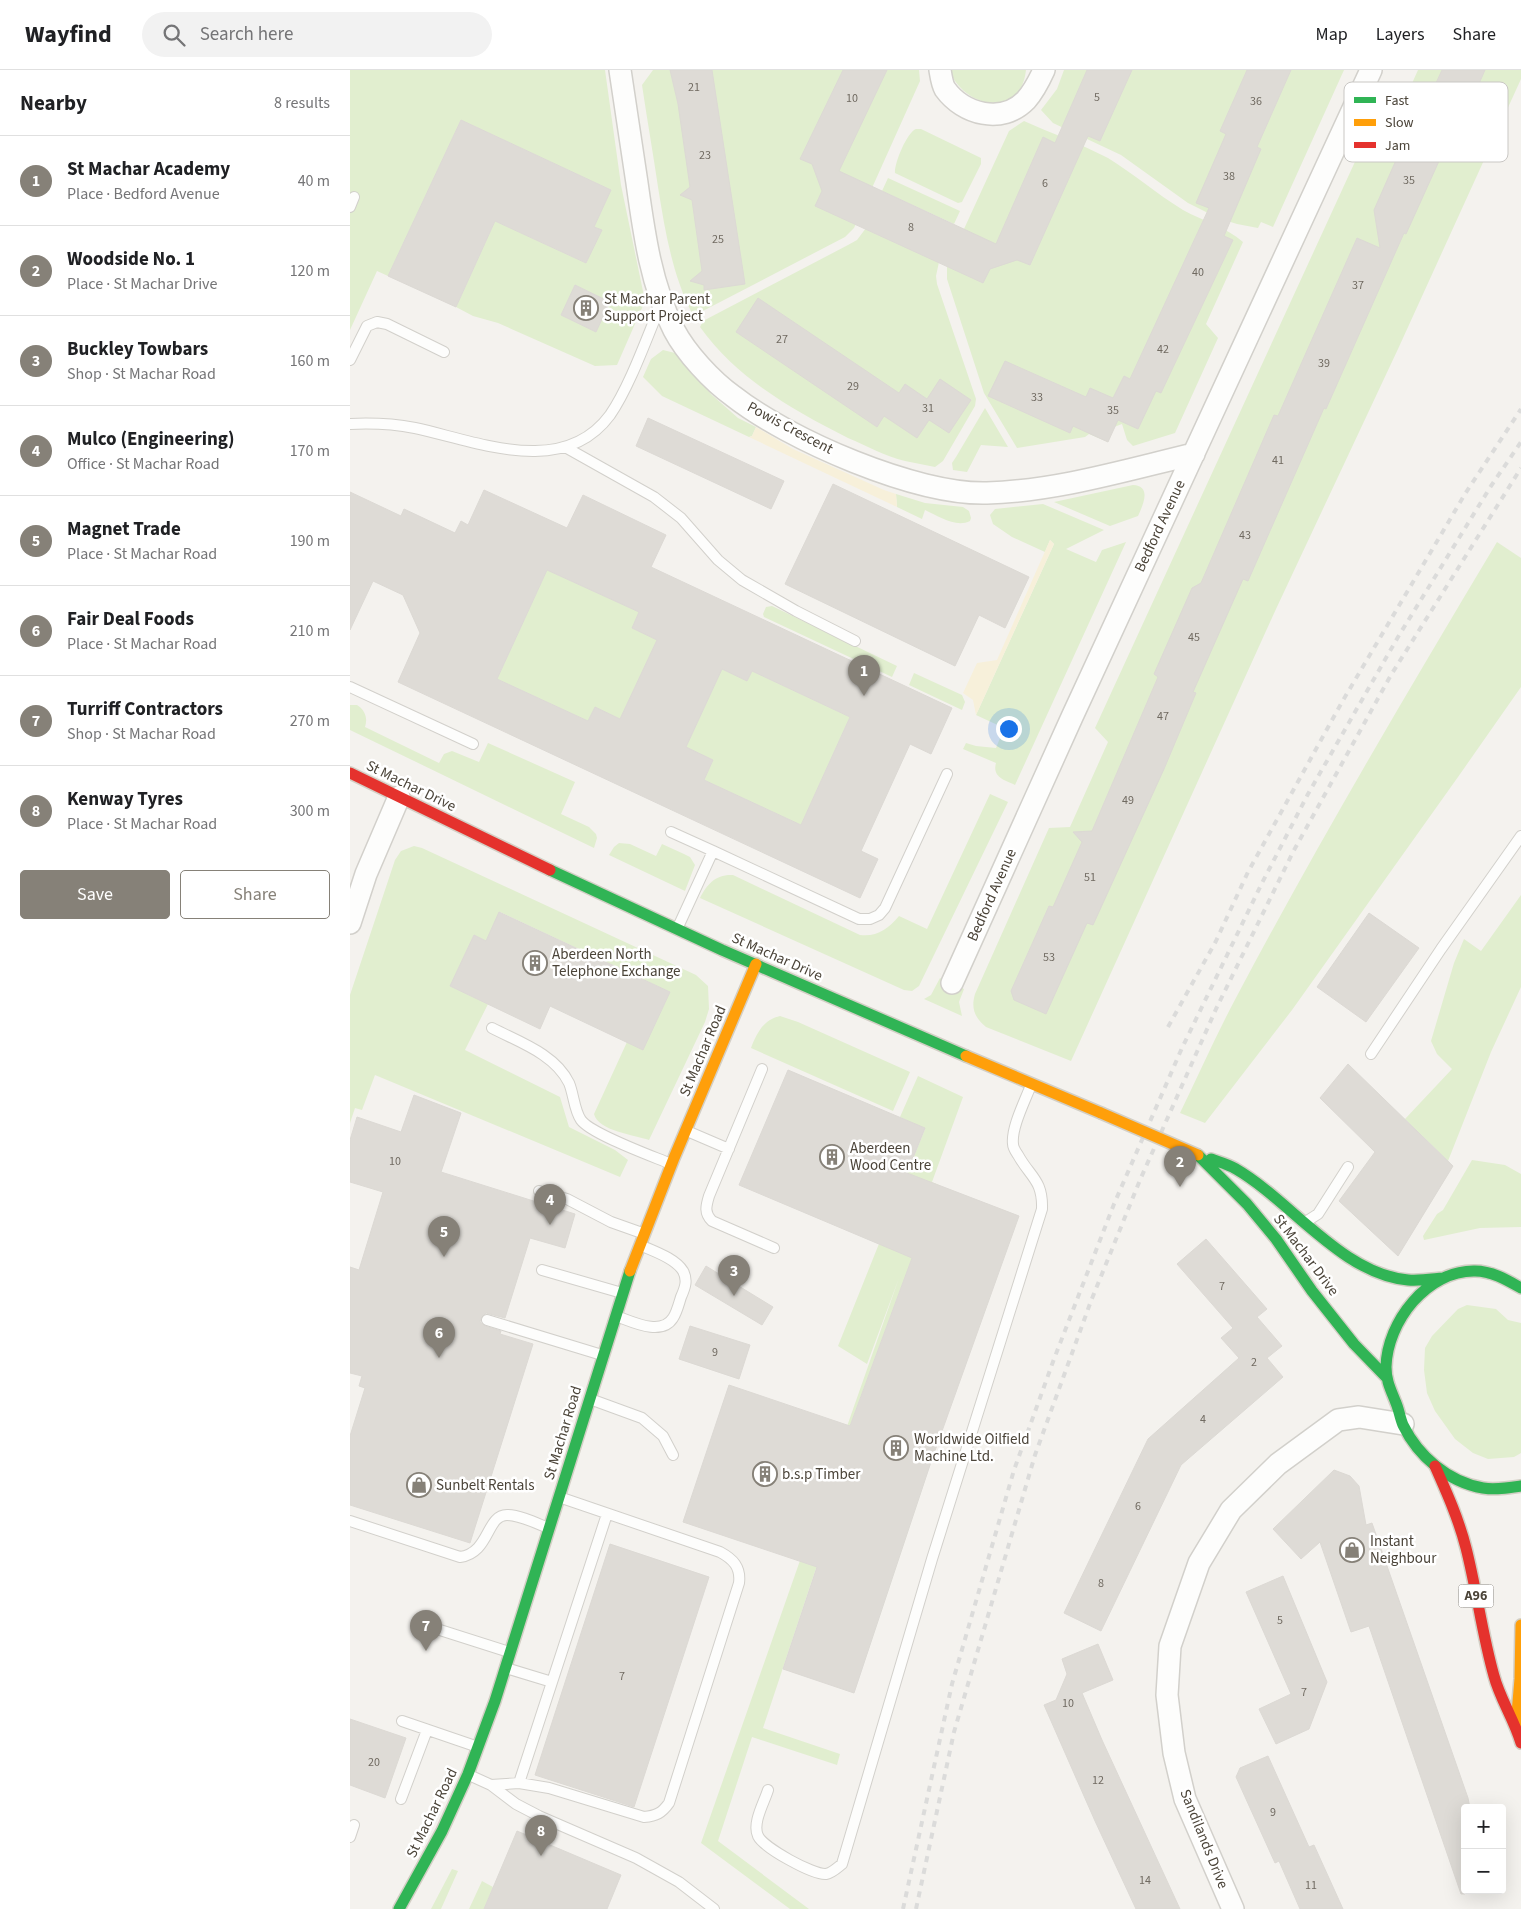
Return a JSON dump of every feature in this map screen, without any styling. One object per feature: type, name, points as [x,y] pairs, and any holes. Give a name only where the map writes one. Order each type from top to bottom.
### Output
[{"type":"main road","name":"St Machar Drive","points":[[350,773],[560,874],[756,964],[1101,1114],[1198,1155],[1236,1168],[1283,1203],[1333,1246],[1361,1265],[1406,1281],[1443,1278]]},
{"type":"main road","name":"St Machar Road","points":[[399,1909],[442,1831],[468,1774],[505,1668],[622,1293],[641,1239],[756,964]]},
{"type":"main road","name":"St Machar Drive","points":[[1198,1155],[1253,1211],[1276,1238],[1312,1291],[1354,1344],[1386,1377]]},
{"type":"main road","name":"A96","points":[[1521,1288],[1495,1274],[1474,1271],[1443,1278],[1410,1305],[1394,1329],[1387,1353],[1386,1377],[1403,1424],[1419,1448],[1435,1466],[1458,1481],[1479,1488],[1504,1490],[1521,1486]]},
{"type":"main road","name":"A96","points":[[1435,1466],[1452,1504],[1466,1548],[1485,1643],[1498,1692],[1516,1725],[1521,1743]]},
{"type":"main road","name":"A96","points":[[1516,1725],[1520,1680],[1521,1625]]},
{"type":"street","name":"Powis Crescent","points":[[620,70],[648,255],[662,301],[675,332],[698,363],[732,396],[762,417],[860,464],[907,480],[945,490],[984,493],[1021,491],[1194,454]]},
{"type":"street","points":[[940,70],[944,87],[956,101],[971,110],[989,115],[1006,112],[1025,101],[1037,86],[1044,70]]},
{"type":"street","name":"Bedford Avenue","points":[[1364,82],[1370,70]]},
{"type":"street","name":"Bedford Avenue","points":[[952,983],[1344,127]]},
{"type":"street","points":[[350,923],[366,874],[399,797]]},
{"type":"street","name":"Sandilands Drive","points":[[1233,1909],[1184,1799],[1174,1753],[1167,1695],[1170,1646],[1199,1563],[1231,1510],[1278,1464],[1338,1420],[1358,1417],[1403,1424]]},
{"type":"lane","points":[[350,424],[413,428],[503,450],[530,452],[565,447],[588,436],[610,415],[624,389],[662,301]]},
{"type":"lane","points":[[350,360],[367,326],[377,322],[386,324],[444,352]]},
{"type":"lane","points":[[565,447],[654,497],[681,518],[718,560],[742,580],[796,611],[855,641]]},
{"type":"lane","points":[[350,687],[473,744]]},
{"type":"lane","points":[[671,832],[859,919],[870,919],[879,915],[892,896],[947,774]]},
{"type":"lane","points":[[1371,1054],[1441,949],[1521,836]]},
{"type":"lane","points":[[677,928],[713,851]]},
{"type":"lane","points":[[492,1028],[542,1054],[559,1068],[569,1084],[581,1120],[594,1130],[672,1164]]},
{"type":"lane","points":[[762,1069],[706,1207],[707,1216],[719,1225],[774,1248]]},
{"type":"lane","points":[[768,1790],[756,1824],[758,1836],[769,1848],[802,1867],[824,1874],[834,1871],[842,1864],[932,1559],[1042,1209],[1042,1195],[1035,1177],[1022,1162],[1012,1145],[1015,1129],[1031,1084]]},
{"type":"lane","points":[[686,1130],[728,1149]]},
{"type":"lane","points":[[1305,1222],[1318,1214],[1348,1167]]},
{"type":"lane","points":[[539,1191],[567,1199],[611,1222],[641,1239],[682,1269],[686,1285],[673,1318],[666,1325],[657,1328],[644,1326],[615,1316]]},
{"type":"lane","points":[[542,1270],[622,1293]]},
{"type":"lane","points":[[487,1320],[603,1355]]},
{"type":"lane","points":[[589,1399],[642,1418],[662,1436],[673,1455]]},
{"type":"lane","points":[[491,1785],[520,1783],[549,1788],[644,1817],[656,1816],[664,1811],[669,1803],[716,1658],[740,1575],[730,1557],[720,1552],[559,1497]]},
{"type":"lane","points":[[520,1783],[607,1514]]},
{"type":"lane","points":[[350,1521],[460,1557],[470,1556],[477,1550],[484,1542],[493,1522],[500,1516],[514,1516],[549,1528]]},
{"type":"lane","points":[[418,1623],[510,1652]]},
{"type":"lane","points":[[505,1668],[552,1682]]},
{"type":"lane","points":[[402,1722],[478,1747]]},
{"type":"lane","points":[[401,1799],[427,1730]]},
{"type":"lane","points":[[468,1774],[491,1785],[516,1804],[539,1816],[636,1858],[679,1882],[714,1909]]},
{"type":"lane","points":[[350,1837],[354,1825]]},
{"type":"green space","points":[[350,70],[605,70],[621,185],[645,301],[617,365],[595,366],[498,323],[473,316],[456,307],[495,221],[586,263],[601,230],[594,227],[611,190],[461,120],[388,276],[377,271],[350,330]],"holes":[[[575,285],[610,302],[596,332],[561,315]]]},
{"type":"green space","points":[[653,70],[919,70],[920,81],[854,228],[845,237],[697,314],[692,313],[679,283],[663,219],[642,85]]},
{"type":"green space","points":[[950,70],[1026,70],[1024,82],[1018,92],[1010,99],[1000,103],[990,103],[969,95],[954,79]]},
{"type":"green space","points":[[1064,70],[1344,70],[1273,227],[1261,222],[1258,228],[1218,218],[1188,203],[1121,155],[1053,123],[1041,110],[1057,89]]},
{"type":"green space","points":[[1418,70],[1521,70],[1521,79],[1508,108],[1508,82],[1413,82]]},
{"type":"green space","points":[[1024,121],[1108,158],[1183,210],[1222,228],[1243,242],[1206,324],[1218,338],[1175,433],[1133,446],[1127,440],[1122,424],[1114,427],[1108,442],[1089,434],[1085,437],[1017,448],[984,393],[947,279],[947,266],[1009,131]]},
{"type":"green space","points":[[921,129],[981,158],[981,164],[962,202],[958,203],[895,173],[902,149],[912,131]]},
{"type":"green space","points":[[1355,162],[1483,162],[1276,609],[1071,1061],[986,1027],[974,1012],[973,1004],[975,994],[1049,828],[1070,827],[1108,742],[1095,728]]},
{"type":"green space","points":[[888,178],[960,211],[954,224],[882,191]]},
{"type":"green space","points":[[866,228],[939,262],[936,276],[937,284],[976,399],[975,406],[943,461],[935,467],[883,454],[807,416],[767,392],[749,378],[715,346],[700,327],[703,321],[857,240]]},
{"type":"green space","points":[[663,350],[675,353],[712,395],[738,418],[756,427],[752,436],[749,437],[662,396],[643,377],[651,359]]},
{"type":"green space","points":[[985,408],[1008,447],[981,445],[967,472],[953,470],[952,463]]},
{"type":"green space","points":[[1133,485],[1139,486],[1144,492],[1144,502],[1138,516],[1110,526],[1054,502]]},
{"type":"green space","points":[[896,494],[925,503],[963,507],[969,511],[970,521],[965,523],[953,522],[925,510],[922,519],[897,507]]},
{"type":"green space","points":[[1043,504],[1104,530],[1066,549],[1096,562],[1102,550],[1126,542],[1015,785],[997,775],[996,763],[963,749],[966,743],[996,748],[1004,728],[976,715],[1054,544],[1050,540],[1045,552],[1012,537],[993,524],[990,515],[995,509]]},
{"type":"green space","points":[[1497,542],[1521,558],[1521,687],[1292,1010],[1205,1123],[1180,1113],[1230,1009],[1300,880],[1397,710]]},
{"type":"green space","points":[[547,570],[639,612],[632,628],[657,640],[620,719],[595,707],[588,721],[497,679]]},
{"type":"green space","points":[[772,606],[897,666],[892,677],[764,617],[763,614],[766,607]]},
{"type":"green space","points":[[722,669],[747,681],[752,671],[850,717],[801,825],[704,780],[713,760],[686,747]]},
{"type":"green space","points":[[914,673],[962,695],[965,702],[962,710],[909,685]]},
{"type":"green space","points":[[350,705],[357,705],[364,712],[366,717],[365,727],[439,763],[444,754],[452,751],[479,762],[488,743],[575,782],[561,814],[589,827],[596,834],[597,838],[594,848],[350,730]]},
{"type":"green space","points":[[990,794],[1008,802],[919,986],[912,991],[904,990],[700,898],[706,888],[717,878],[733,875],[860,935],[872,935],[882,931],[899,916],[927,929]]},
{"type":"green space","points":[[619,843],[630,844],[656,856],[662,844],[690,857],[695,865],[685,891],[609,855]]},
{"type":"green space","points":[[414,846],[422,848],[696,975],[708,986],[709,1009],[705,1022],[649,1140],[618,1132],[602,1125],[594,1114],[627,1042],[643,1049],[670,992],[500,912],[486,941],[474,935],[450,986],[488,1004],[465,1050],[560,1097],[569,1127],[615,1150],[628,1160],[620,1177],[375,1075],[362,1110],[355,1108],[350,1123],[350,995],[395,860],[401,851]]},
{"type":"green space","points":[[1521,895],[1521,987],[1491,1052],[1448,1161],[1405,1119],[1452,1069],[1437,1054],[1431,1041],[1454,963],[1464,939],[1481,951]]},
{"type":"green space","points":[[940,978],[964,989],[959,1002],[962,1016],[924,999],[931,995]]},
{"type":"green space","points":[[780,1016],[798,1022],[910,1072],[893,1111],[751,1048],[758,1032],[765,1024]]},
{"type":"green space","points":[[918,1076],[963,1097],[932,1182],[939,1185],[848,1431],[860,1436],[763,1728],[840,1754],[837,1765],[752,1737],[718,1841],[809,1909],[790,1909],[701,1843],[899,1278],[867,1364],[838,1346],[925,1129],[900,1117]]},
{"type":"green space","points":[[1472,1160],[1505,1165],[1521,1174],[1521,1227],[1480,1228],[1424,1240],[1423,1236],[1437,1214],[1443,1210]]},
{"type":"green space","points":[[1467,1305],[1496,1309],[1508,1320],[1521,1323],[1521,1453],[1514,1457],[1488,1459],[1473,1453],[1455,1439],[1435,1411],[1427,1393],[1424,1370],[1425,1348],[1432,1336],[1458,1309]]},
{"type":"green space","points":[[452,1869],[458,1871],[441,1909],[431,1909]]},
{"type":"green space","points":[[482,1881],[493,1887],[484,1909],[469,1909]]},
{"type":"sand","points":[[756,427],[793,449],[896,494],[897,507],[749,437],[752,436]]},
{"type":"sand","points":[[1050,540],[1054,544],[976,715],[973,700],[963,693],[977,663],[997,660]]},
{"type":"building","points":[[670,70],[712,70],[745,284],[704,290],[704,285],[690,281],[702,271],[692,200],[680,195],[690,187],[678,104]]},
{"type":"building","points":[[843,70],[887,70],[839,171],[996,244],[1043,137],[1055,143],[1087,70],[1132,70],[1100,141],[1088,136],[1030,265],[1017,260],[990,269],[983,283],[815,206],[822,191],[812,164],[800,159]]},
{"type":"building","points":[[1247,70],[1291,70],[1257,147],[1261,149],[1224,236],[1233,240],[1161,393],[1156,391],[1138,429],[1118,420],[1108,442],[1073,426],[1070,433],[988,396],[1005,361],[1086,397],[1090,388],[1113,398],[1124,376],[1130,379],[1209,208],[1196,203],[1226,134],[1220,131]]},
{"type":"building","points":[[1442,70],[1485,70],[1480,82],[1436,82]]},
{"type":"building","points":[[461,120],[611,190],[594,227],[602,230],[586,263],[495,221],[456,307],[388,276]]},
{"type":"building","points":[[1395,162],[1439,162],[1406,234],[1404,233],[1326,409],[1324,408],[1248,581],[1243,579],[1193,692],[1196,693],[1164,769],[1093,925],[1087,923],[1046,1014],[1014,1000],[1011,991],[1049,906],[1053,907],[1082,842],[1073,832],[1092,831],[1158,677],[1154,674],[1192,588],[1201,583],[1274,415],[1278,416],[1357,238],[1380,248],[1374,210]]},
{"type":"building","name":"St Machar Parent Support Project","points":[[575,285],[610,302],[596,332],[561,315]]},
{"type":"building","points":[[758,298],[899,393],[905,384],[927,399],[940,379],[971,400],[949,433],[929,420],[917,438],[884,416],[877,427],[736,332]]},
{"type":"building","points":[[648,418],[784,481],[771,509],[636,446]]},
{"type":"building","points":[[833,484],[1029,577],[1005,628],[979,615],[955,666],[785,584]]},
{"type":"building","points":[[484,490],[567,528],[583,495],[666,535],[651,567],[952,708],[931,754],[910,744],[861,851],[878,859],[860,898],[398,682],[420,633],[403,595],[373,581],[350,630],[350,492],[401,516],[404,509],[455,533],[461,521],[468,525]],"holes":[[[547,570],[639,612],[632,628],[657,640],[620,719],[595,707],[588,721],[497,679]],[[722,669],[747,681],[752,671],[850,717],[801,825],[704,780],[713,760],[686,747]]]},
{"type":"building","name":"Aberdeen North Telephone Exchange","points":[[499,912],[670,992],[643,1050],[550,1006],[540,1029],[450,986],[474,935],[486,941]]},
{"type":"building","points":[[1369,913],[1419,948],[1366,1022],[1317,987]]},
{"type":"building","points":[[1348,1064],[1453,1166],[1398,1256],[1339,1201],[1375,1152],[1320,1098]]},
{"type":"building","points":[[788,1070],[925,1128],[907,1173],[1019,1216],[932,1459],[854,1693],[783,1669],[817,1567],[683,1522],[729,1385],[850,1426],[912,1258],[739,1185]]},
{"type":"building","points":[[414,1095],[461,1113],[441,1172],[575,1214],[565,1248],[530,1238],[505,1318],[486,1313],[481,1318],[480,1322],[485,1326],[501,1331],[500,1334],[533,1344],[470,1543],[350,1505],[350,1436],[365,1388],[359,1386],[362,1376],[350,1373],[350,1267],[359,1270],[383,1192],[350,1182],[350,1140],[357,1117],[401,1132]]},
{"type":"building","points":[[1206,1239],[1267,1309],[1257,1317],[1282,1346],[1267,1358],[1283,1377],[1181,1465],[1101,1631],[1064,1613],[1148,1439],[1239,1358],[1221,1338],[1233,1328],[1177,1264]]},
{"type":"building","points":[[706,1266],[773,1307],[762,1325],[695,1285]]},
{"type":"building","points":[[690,1326],[750,1345],[739,1379],[679,1359]]},
{"type":"building","points":[[1334,1470],[1350,1476],[1359,1486],[1366,1525],[1372,1523],[1468,1798],[1469,1804],[1461,1804],[1461,1894],[1369,1626],[1351,1632],[1320,1542],[1301,1559],[1273,1529]]},
{"type":"building","points":[[610,1544],[709,1577],[634,1807],[535,1775]]},
{"type":"building","points":[[1283,1576],[1327,1682],[1309,1729],[1276,1744],[1259,1709],[1291,1694],[1246,1592]]},
{"type":"building","points":[[1098,1644],[1113,1680],[1082,1693],[1180,1909],[1136,1909],[1044,1705],[1056,1700],[1067,1674],[1062,1659]]},
{"type":"building","points":[[350,1719],[406,1738],[385,1798],[350,1785]]},
{"type":"building","points":[[1268,1756],[1309,1847],[1314,1845],[1343,1909],[1300,1909],[1279,1861],[1275,1863],[1236,1777],[1240,1768]]},
{"type":"building","points":[[517,1831],[621,1875],[607,1909],[484,1909]]},
{"type":"railway","points":[[1168,1027],[1216,941],[1248,872],[1342,702],[1465,494],[1521,409]]},
{"type":"railway","points":[[903,1909],[952,1684],[1014,1470],[1054,1359],[1114,1204],[1182,1048],[1262,883],[1308,794],[1398,637],[1491,486],[1521,442]]},
{"type":"railway","points":[[916,1909],[954,1732],[1035,1455],[1091,1301],[1140,1180],[1216,1009],[1293,852],[1391,675],[1521,468]]},
{"type":"traffic: fast","points":[[550,870],[722,950],[966,1056]]},
{"type":"traffic: fast","points":[[1198,1155],[1247,1204],[1276,1239],[1312,1291],[1354,1344],[1386,1377]]},
{"type":"traffic: fast","points":[[1211,1159],[1233,1167],[1256,1183],[1339,1251],[1361,1265],[1384,1275],[1408,1280],[1443,1278]]},
{"type":"traffic: fast","points":[[399,1909],[442,1831],[468,1774],[495,1701],[630,1271]]},
{"type":"traffic: fast","points":[[1521,1288],[1499,1276],[1481,1271],[1457,1273],[1441,1279],[1426,1289],[1402,1317],[1388,1350],[1386,1367],[1388,1381],[1403,1425],[1417,1447],[1435,1466],[1446,1474],[1470,1485],[1497,1489],[1521,1486]]},
{"type":"traffic: slow","points":[[630,1271],[674,1158],[756,964]]},
{"type":"traffic: slow","points":[[966,1056],[1101,1113]]},
{"type":"traffic: slow","points":[[1101,1113],[1198,1155]]},
{"type":"traffic: slow","points":[[1516,1725],[1520,1679],[1521,1625]]},
{"type":"traffic: jam","points":[[350,773],[550,870]]},
{"type":"traffic: jam","points":[[1435,1466],[1463,1538],[1486,1644],[1497,1684],[1521,1743]]},
{"type":"place","name":"St Machar Parent Support Project","points":[[586,308]]},
{"type":"place","name":"St Machar Academy","points":[[864,696]]},
{"type":"place","name":"Aberdeen North Telephone Exchange","points":[[535,963]]},
{"type":"place","name":"Aberdeen Wood Centre","points":[[832,1157]]},
{"type":"place","name":"Woodside No. 1","points":[[1180,1187]]},
{"type":"place","name":"Mulco (Engineering)","points":[[550,1225]]},
{"type":"place","name":"Magnet Trade","points":[[444,1257]]},
{"type":"place","name":"Buckley Towbars","points":[[734,1296]]},
{"type":"place","name":"Fair Deal Foods","points":[[439,1358]]},
{"type":"place","name":"Worldwide Oilfield Machine Ltd.","points":[[896,1448]]},
{"type":"place","name":"b.s.p Timber","points":[[765,1474]]},
{"type":"place","name":"Sunbelt Rentals","points":[[419,1485]]},
{"type":"place","name":"Instant Neighbour","points":[[1352,1550]]},
{"type":"place","name":"Turriff Contractors","points":[[426,1651]]},
{"type":"place","name":"Kenway Tyres","points":[[541,1856]]}]
